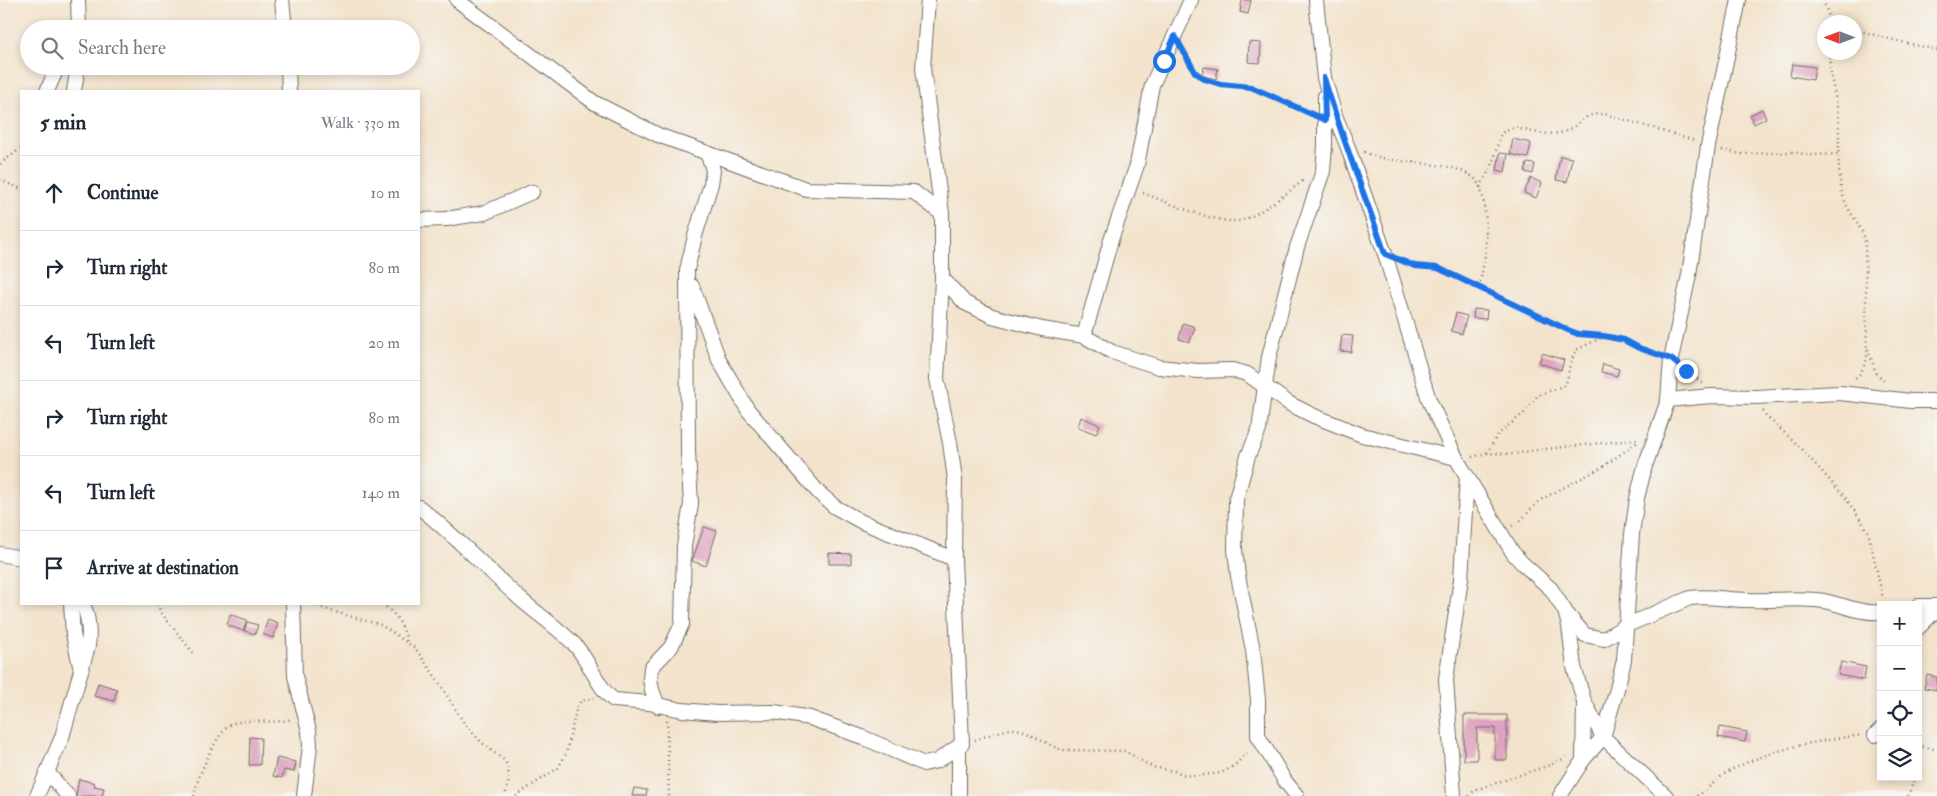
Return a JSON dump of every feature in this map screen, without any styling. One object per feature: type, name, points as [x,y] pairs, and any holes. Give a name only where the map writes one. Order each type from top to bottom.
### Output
[{"type":"street","points":[[282,0],[284,20]]},
{"type":"street","points":[[457,0],[595,103],[658,134],[707,154],[806,189],[914,192],[942,214]]},
{"type":"street","points":[[928,0],[923,68],[942,214],[942,278],[937,379],[955,479],[954,559],[961,745],[959,796]]},
{"type":"street","points":[[1084,336],[1111,240],[1137,165],[1152,85],[1191,0]]},
{"type":"street","points":[[1297,796],[1285,781],[1258,736],[1258,700],[1253,650],[1238,576],[1235,550],[1236,499],[1248,456],[1259,430],[1269,357],[1297,247],[1322,171],[1325,120],[1324,78],[1316,0]]},
{"type":"street","points":[[1560,796],[1583,760],[1603,738],[1624,660],[1632,534],[1637,498],[1645,466],[1668,400],[1671,359],[1689,275],[1708,146],[1739,0]]},
{"type":"street","points":[[73,20],[78,3]]},
{"type":"street","points":[[78,3],[79,20]]},
{"type":"street","points":[[47,90],[54,75]]},
{"type":"street","points":[[74,90],[77,75]]},
{"type":"street","points":[[288,75],[289,90]]},
{"type":"street","points":[[1324,78],[1336,118],[1385,254],[1429,400],[1456,458],[1513,553],[1551,589],[1565,611],[1585,635],[1595,639],[1604,639],[1625,626],[1690,598],[1700,596],[1749,600],[1808,600],[1825,602],[1865,612],[1877,612]]},
{"type":"street","points":[[662,707],[652,690],[651,674],[653,665],[672,647],[682,624],[684,546],[691,504],[688,452],[687,270],[711,184],[712,167],[707,154]]},
{"type":"street","points":[[420,220],[446,219],[484,213],[532,192]]},
{"type":"street","points":[[687,270],[703,319],[720,360],[748,410],[802,475],[835,507],[862,522],[954,559]]},
{"type":"street","points":[[942,278],[965,303],[992,316],[1084,336],[1112,352],[1159,367],[1198,371],[1232,370],[1242,373],[1266,386],[1290,404],[1362,436],[1456,458]]},
{"type":"street","points":[[1242,373],[1254,369],[1269,357]]},
{"type":"street","points":[[1668,400],[1724,395],[1754,396],[1840,393],[1911,401],[1937,401]]},
{"type":"street","points":[[1454,796],[1446,679],[1461,579],[1468,476]]},
{"type":"street","points":[[420,508],[449,532],[517,596],[572,642],[581,651],[610,697],[622,702],[649,703],[662,707],[717,712],[774,712],[810,718],[876,743],[924,764],[937,761],[961,745]]},
{"type":"street","points":[[0,554],[20,558]]},
{"type":"street","points":[[71,605],[73,634],[82,670]]},
{"type":"street","points":[[37,796],[62,737],[88,646],[90,632],[88,617],[83,605]]},
{"type":"street","points":[[293,605],[295,676],[309,731],[310,746],[304,796]]},
{"type":"street","points":[[1922,606],[1937,607]]},
{"type":"street","points":[[1922,624],[1937,607]]},
{"type":"street","points":[[1565,611],[1569,626],[1574,667],[1584,701],[1603,738],[1666,796]]},
{"type":"street","points":[[1583,760],[1584,701]]},
{"type":"street","points":[[48,773],[68,796]]},
{"type":"path","points":[[1824,0],[1829,15]]},
{"type":"path","points":[[1862,31],[1937,50]]},
{"type":"path","points":[[1175,36],[1195,72],[1204,79],[1220,84],[1251,87],[1325,120]]},
{"type":"path","points":[[1830,60],[1838,113],[1840,180],[1844,200],[1863,232],[1865,241],[1867,359],[1860,374],[1840,393]]},
{"type":"path","points":[[1480,187],[1492,165],[1502,134],[1516,127],[1528,132],[1565,132],[1585,117],[1594,114],[1604,114],[1682,136],[1730,153],[1793,152],[1809,155],[1840,154]]},
{"type":"path","points":[[0,164],[20,149]]},
{"type":"path","points":[[1363,152],[1385,159],[1444,166],[1470,175],[1480,187],[1483,196],[1486,234],[1485,254],[1479,288]]},
{"type":"path","points":[[1129,188],[1220,220],[1236,221],[1244,220],[1289,192],[1323,164]]},
{"type":"path","points":[[0,180],[20,189]]},
{"type":"path","points":[[1385,254],[1415,266],[1438,268],[1578,334],[1624,340],[1639,348],[1671,359],[1724,395]]},
{"type":"path","points":[[1487,452],[1498,434],[1524,413],[1538,395],[1563,386],[1567,381],[1570,364],[1576,350],[1604,336]]},
{"type":"path","points":[[1866,345],[1876,373],[1886,383],[1911,401]]},
{"type":"path","points":[[1754,396],[1766,416],[1798,445],[1845,497],[1868,531],[1883,601]]},
{"type":"path","points":[[1456,458],[1478,456],[1487,452],[1514,454],[1643,438],[1601,468],[1540,500],[1520,521],[1501,533]]},
{"type":"path","points":[[158,605],[162,614],[195,655]]},
{"type":"path","points":[[316,605],[381,625],[415,648],[464,723],[481,742],[505,761],[508,767],[505,796]]},
{"type":"path","points":[[383,605],[396,614],[404,630],[407,642]]},
{"type":"path","points":[[516,796],[558,768],[566,754],[574,713],[579,703],[610,697]]},
{"type":"path","points":[[662,707],[669,735],[669,796]]},
{"type":"path","points":[[194,796],[201,773],[216,743],[228,726],[236,722],[281,722],[305,714]]},
{"type":"path","points":[[961,745],[1013,729],[1023,731],[1054,748],[1063,750],[1124,751],[1152,767],[1197,776],[1221,773],[1235,766],[1247,755],[1258,736]]},
{"type":"path","points":[[1697,796],[1706,791],[1725,774],[1772,752],[1877,732]]},
{"type":"path","points":[[1922,746],[1937,750]]},
{"type":"path","points":[[1469,796],[1475,790],[1550,765],[1568,756]]},
{"type":"path","points":[[1908,796],[1914,781]]},
{"type":"building","points":[[1242,0],[1251,0],[1248,14],[1240,12]]},
{"type":"building","points":[[1249,42],[1261,43],[1260,63],[1248,62]]},
{"type":"building","points":[[1792,64],[1815,67],[1813,80],[1790,76]]},
{"type":"building","points":[[1204,67],[1218,69],[1216,79],[1202,76]]},
{"type":"building","points":[[1762,109],[1766,118],[1754,124],[1750,115]]},
{"type":"building","points":[[1513,139],[1531,143],[1528,158],[1510,154]]},
{"type":"building","points":[[1500,153],[1508,154],[1505,172],[1497,170]]},
{"type":"building","points":[[1560,156],[1572,158],[1567,182],[1556,180]]},
{"type":"building","points":[[1527,163],[1535,164],[1533,174],[1525,172]]},
{"type":"building","points":[[1531,178],[1542,183],[1536,198],[1524,193]]},
{"type":"building","points":[[1474,309],[1487,310],[1486,319],[1473,318]]},
{"type":"building","points":[[1456,313],[1467,316],[1462,334],[1451,331]]},
{"type":"building","points":[[1183,323],[1195,327],[1190,342],[1179,339]]},
{"type":"building","points":[[1342,335],[1353,336],[1351,352],[1340,351]]},
{"type":"building","points":[[1542,353],[1564,360],[1561,370],[1539,363]]},
{"type":"building","points":[[1603,364],[1619,369],[1617,376],[1601,372]]},
{"type":"building","points":[[1081,417],[1100,425],[1096,434],[1078,427]]},
{"type":"building","points":[[704,527],[717,531],[706,566],[692,561]]},
{"type":"building","points":[[829,553],[851,554],[851,564],[829,564]]},
{"type":"building","points":[[230,614],[247,620],[243,631],[227,625]]},
{"type":"building","points":[[268,619],[278,623],[273,638],[263,634]]},
{"type":"building","points":[[247,622],[258,625],[255,634],[244,631]]},
{"type":"building","points":[[1841,662],[1866,667],[1864,680],[1838,675]]},
{"type":"building","points":[[1927,675],[1937,677],[1937,690],[1924,688]]},
{"type":"building","points":[[98,683],[117,689],[114,701],[94,696]]},
{"type":"building","points":[[1464,715],[1507,715],[1507,760],[1495,760],[1495,728],[1477,728],[1477,760],[1464,760]]},
{"type":"building","points":[[1720,727],[1747,732],[1745,742],[1718,737]]},
{"type":"building","points":[[250,737],[261,738],[260,765],[249,765]]},
{"type":"building","points":[[277,758],[296,762],[294,772],[284,770],[282,778],[273,776]]},
{"type":"building","points":[[79,779],[95,783],[94,786],[104,788],[102,796],[76,796]]},
{"type":"building","points":[[634,788],[647,790],[646,796],[632,796]]},
{"type":"route","points":[[1164,61],[1175,36],[1186,59],[1195,72],[1204,79],[1220,84],[1251,87],[1325,120],[1324,78],[1336,118],[1385,254],[1415,266],[1438,268],[1578,334],[1624,340],[1639,348],[1671,359],[1686,371]]}]
